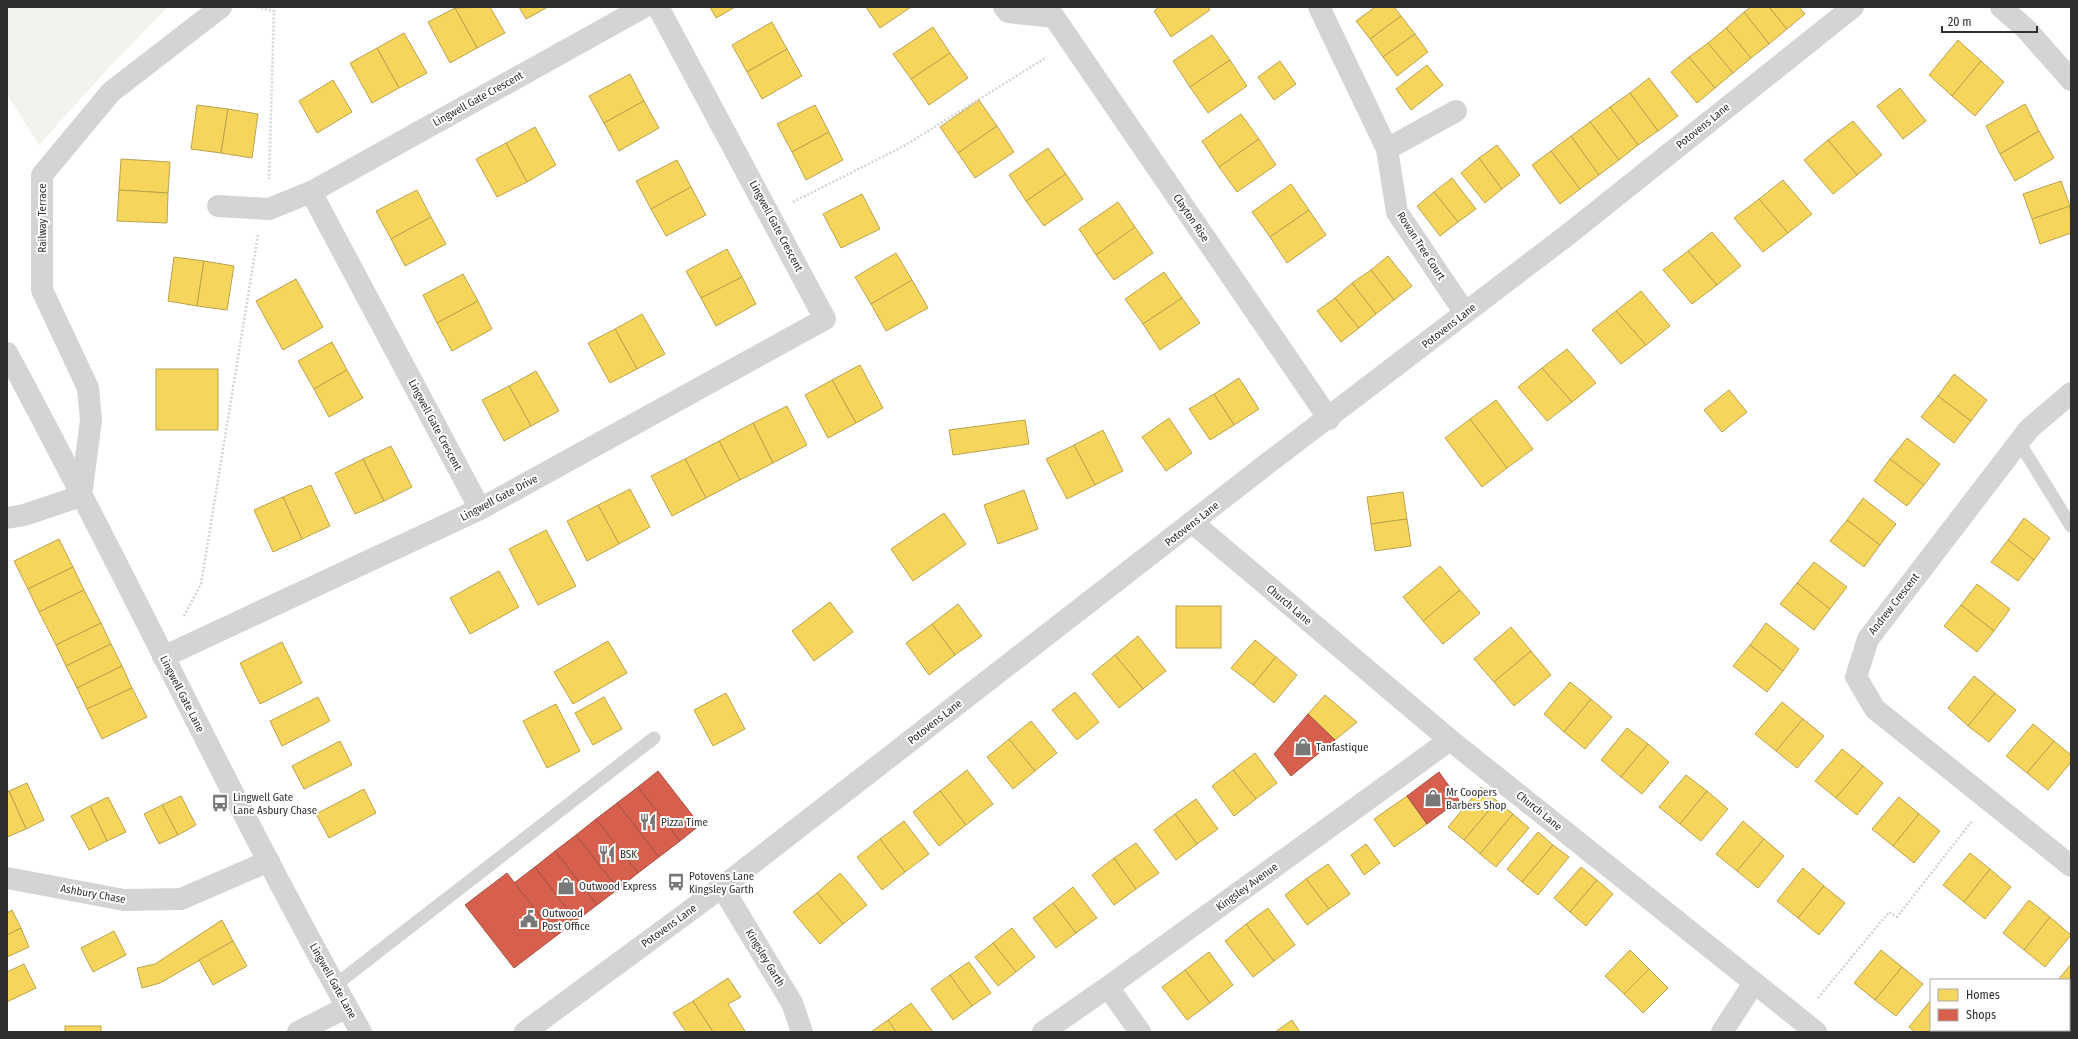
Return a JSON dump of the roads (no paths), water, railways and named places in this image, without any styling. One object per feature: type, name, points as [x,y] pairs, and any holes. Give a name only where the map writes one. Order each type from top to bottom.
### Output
[{"type":"street","name":"Railway Terrace","points":[[81,496],[91,420],[88,388],[42,290],[42,175],[111,92],[221,7]]},
{"type":"street","name":"Lingwell Gate Crescent","points":[[218,206],[269,208],[311,192],[644,7]]},
{"type":"street","name":"Lingwell Gate Crescent","points":[[658,7],[825,319]]},
{"type":"street","name":"Clayton Rise","points":[[1004,7],[1008,12],[1055,12],[1071,42],[1329,419]]},
{"type":"street","name":"Rowan Tree Court","points":[[1320,7],[1387,149],[1397,212],[1465,313]]},
{"type":"street","name":"Potovens Lane","points":[[524,1032],[722,887],[1193,523],[1272,460],[1329,419],[1570,233],[1852,7]]},
{"type":"street","points":[[2001,7],[2026,29],[2071,80]]},
{"type":"street","points":[[1387,149],[1456,110]]},
{"type":"street","name":"Lingwell Gate Crescent","points":[[311,192],[480,509]]},
{"type":"street","name":"Lingwell Gate Drive","points":[[163,657],[480,509],[825,319]]},
{"type":"street","name":"Lingwell Gate Lane","points":[[7,353],[268,861],[334,986],[361,1032]]},
{"type":"street","name":"Andrew Crescent","points":[[2071,393],[2029,429],[1868,639],[1856,676],[1875,709],[2071,866]]},
{"type":"street","points":[[7,518],[24,515],[81,496]]},
{"type":"street","name":"Church Lane","points":[[1193,523],[1450,740],[1808,1026]]},
{"type":"street","name":"Kingsley Avenue","points":[[1043,1032],[1108,987],[1450,740]]},
{"type":"street","name":"Ashbury Chase","points":[[7,878],[124,900],[181,899],[268,861]]},
{"type":"street","name":"Kingsley Garth","points":[[722,887],[792,1003],[802,1032]]},
{"type":"street","points":[[1722,1032],[1754,983]]},
{"type":"street","points":[[1108,987],[1140,1032]]},
{"type":"street","points":[[298,1032],[347,1008]]},
{"type":"lane","points":[[2019,442],[2071,526]]},
{"type":"lane","points":[[334,986],[654,738]]},
{"type":"place","name":"Tanfastique","points":[[1303,747]]},
{"type":"place","name":"Mr Coopers Barbers Shop","points":[[1433,798]]},
{"type":"place","name":"Lingwell Gate Lane Asbury Chase","points":[[220,803]]},
{"type":"place","name":"Pizza Time","points":[[648,822]]},
{"type":"place","name":"BSK","points":[[607,854]]},
{"type":"place","name":"Potovens Lane Kingsley Garth","points":[[676,882]]},
{"type":"place","name":"Outwood Express","points":[[566,886]]},
{"type":"place","name":"Outwood Post Office","points":[[529,919]]}]
